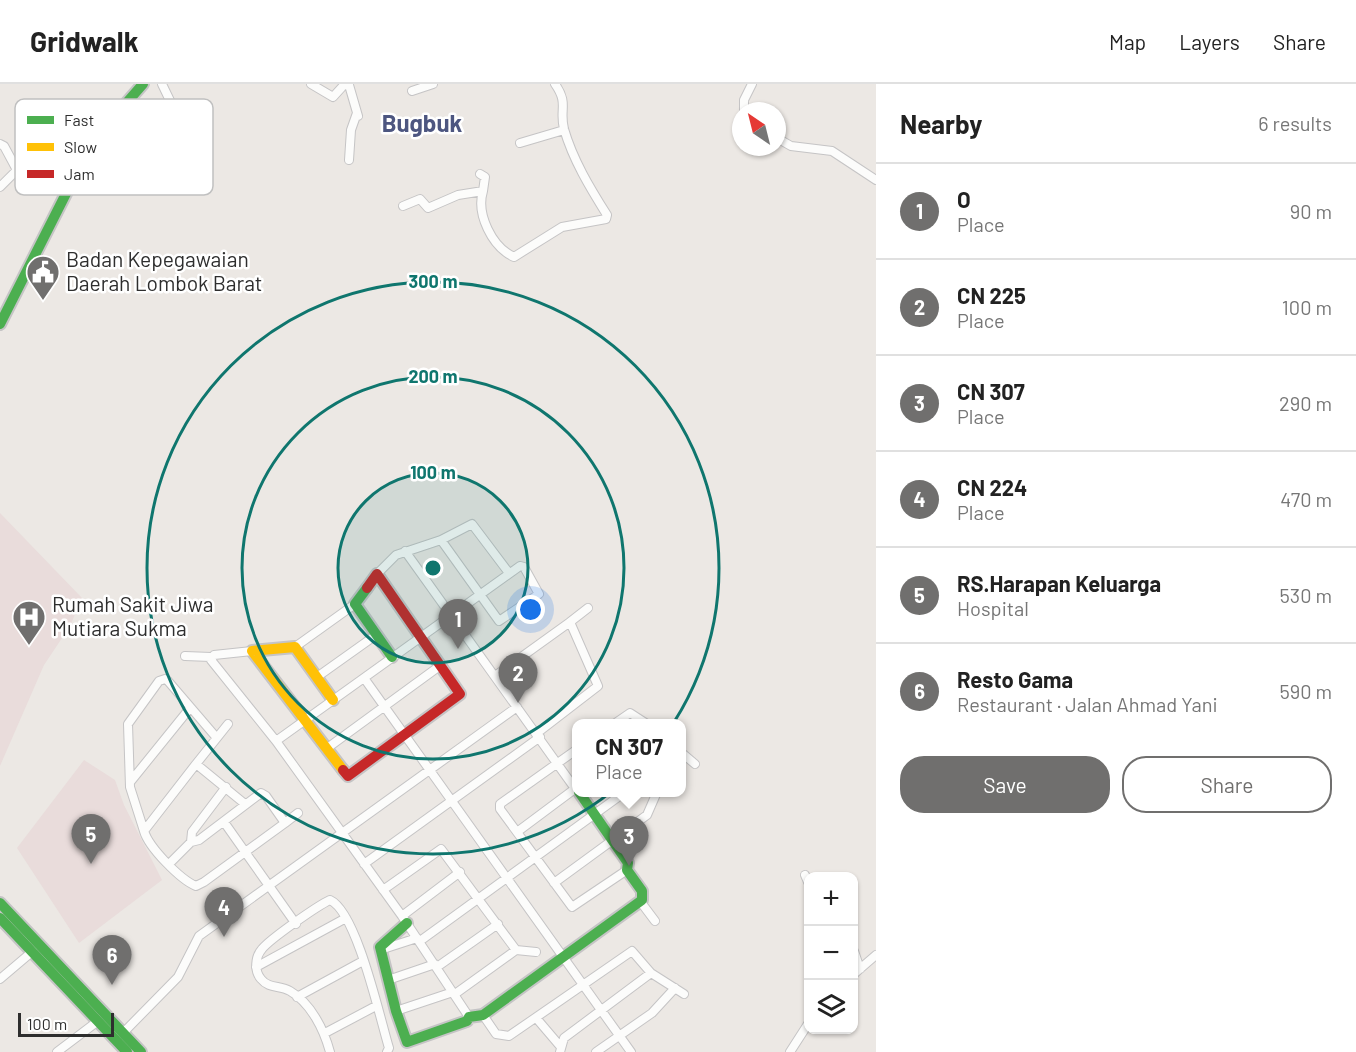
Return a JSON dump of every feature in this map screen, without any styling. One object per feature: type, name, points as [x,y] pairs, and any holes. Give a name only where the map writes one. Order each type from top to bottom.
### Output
[{"type":"main road","points":[[130,99],[143,84]]},
{"type":"main road","points":[[1,318],[64,195]]},
{"type":"main road","points":[[252,651],[345,775],[352,776],[460,696],[460,691],[377,574],[355,604],[392,657]]},
{"type":"main road","points":[[252,651],[295,647],[333,700]]},
{"type":"main road","points":[[405,919],[382,944],[380,950],[396,1011],[407,1042],[467,1021],[469,1017],[483,1016],[644,897],[627,870],[628,863],[582,797]]},
{"type":"main road","points":[[0,903],[98,1021],[127,1052]]},
{"type":"main road","points":[[0,918],[44,957],[141,1052]]},
{"type":"street","points":[[162,84],[169,99]]},
{"type":"street","points":[[311,84],[333,97],[343,86],[349,85],[358,122]]},
{"type":"street","points":[[412,92],[433,84]]},
{"type":"street","points":[[480,174],[485,177],[480,205],[485,223],[512,256],[562,227],[606,219],[564,130],[564,99],[555,84]]},
{"type":"street","points":[[744,102],[752,84]]},
{"type":"street","points":[[349,160],[351,130],[357,113]]},
{"type":"street","points":[[520,142],[564,130]]},
{"type":"street","points":[[786,143],[791,146],[832,151],[876,180]]},
{"type":"street","points":[[0,144],[4,146],[15,166]]},
{"type":"street","points":[[2,182],[15,172]]},
{"type":"street","points":[[403,206],[420,199],[428,208],[458,195],[483,190]]},
{"type":"street","points":[[377,574],[387,562],[405,551],[441,540],[472,524],[509,573]]},
{"type":"street","points":[[276,741],[305,721],[392,657],[421,637],[451,615],[480,594],[509,573],[520,566],[523,566],[539,590],[537,596],[501,621],[480,594],[441,540]]},
{"type":"street","points":[[405,551],[572,783]]},
{"type":"street","points":[[295,647],[355,604]]},
{"type":"street","points":[[495,676],[588,608]]},
{"type":"street","points":[[364,864],[451,802],[539,735],[598,686],[570,622]]},
{"type":"street","points":[[317,676],[376,635]]},
{"type":"street","points":[[185,656],[211,657],[252,651]]},
{"type":"street","points":[[211,657],[276,741],[405,919],[469,1017]]},
{"type":"street","points":[[326,749],[441,665]]},
{"type":"street","points":[[364,678],[631,1052]]},
{"type":"street","points":[[216,737],[165,679],[159,681],[128,724],[130,781],[144,831],[153,847],[169,864],[196,886],[298,813]]},
{"type":"street","points":[[123,1033],[181,973],[197,939],[517,707]]},
{"type":"street","points":[[130,781],[190,708]]},
{"type":"street","points":[[620,719],[630,713],[640,719]]},
{"type":"street","points":[[144,831],[228,724]]},
{"type":"street","points":[[572,753],[500,804],[500,809],[570,906],[574,906],[627,870]]},
{"type":"street","points":[[686,757],[695,764]]},
{"type":"street","points":[[196,764],[245,804]]},
{"type":"street","points":[[191,842],[190,835],[226,787]]},
{"type":"street","points":[[169,864],[191,842],[199,840],[245,804],[263,794],[285,823]]},
{"type":"street","points":[[517,832],[572,794]]},
{"type":"street","points":[[380,950],[419,939],[480,898],[619,797]]},
{"type":"street","points":[[554,883],[647,815],[655,797]]},
{"type":"street","points":[[224,822],[296,924]]},
{"type":"street","points":[[383,890],[441,849],[480,898],[516,950]]},
{"type":"street","points":[[405,919],[460,872]]},
{"type":"street","points":[[330,1052],[325,1033],[297,997],[289,990],[268,985],[262,980],[256,967],[256,960],[262,948],[330,900],[336,904],[355,934],[389,1048],[387,1052]]},
{"type":"street","points":[[640,901],[655,921]]},
{"type":"street","points":[[256,967],[346,918]]},
{"type":"street","points":[[388,980],[436,966],[498,924]]},
{"type":"street","points":[[396,1011],[454,993],[516,950],[536,952]]},
{"type":"street","points":[[483,1016],[496,1034],[513,1035],[632,951],[651,973],[684,994]]},
{"type":"street","points":[[858,970],[876,955]]},
{"type":"street","points":[[0,979],[44,957]]},
{"type":"street","points":[[297,997],[363,961]]},
{"type":"street","points":[[560,1049],[564,1038],[651,973]]},
{"type":"street","points":[[597,1052],[657,1009],[675,988]]},
{"type":"street","points":[[325,1033],[376,1006]]},
{"type":"street","points":[[537,1019],[560,1049]]},
{"type":"street","points":[[57,1052],[98,1021]]},
{"type":"street","points":[[790,1052],[804,1030]]},
{"type":"shaded area","name":"Rumah Sakit Jiwa Mutiara Sukma","points":[[0,513],[82,598],[70,626],[44,665],[0,766]]},
{"type":"shaded area","points":[[84,760],[115,780],[124,805],[162,880],[79,943],[17,848]]},
{"type":"traffic: fast","points":[[130,99],[143,84]]},
{"type":"traffic: fast","points":[[0,324],[65,195]]},
{"type":"traffic: fast","points":[[367,588],[355,604],[392,657]]},
{"type":"traffic: fast","points":[[407,923],[380,947],[396,1011],[407,1042],[467,1021],[469,1017],[483,1015],[642,900],[642,891],[627,870],[628,863],[582,797]]},
{"type":"traffic: fast","points":[[0,903],[141,1052]]},
{"type":"traffic: fast","points":[[0,918],[127,1052]]},
{"type":"traffic: slow","points":[[333,700],[295,647],[252,651],[343,770]]},
{"type":"traffic: jam","points":[[343,770],[348,776],[460,694],[377,574],[367,588]]},
{"type":"place","name":"Badan Kepegawaian Daerah Lombok Barat","points":[[43,301]]},
{"type":"place","name":"Rumah Sakit Jiwa Mutiara Sukma","points":[[29,646]]},
{"type":"place","name":"O","points":[[458,649]]},
{"type":"place","name":"CN 225","points":[[518,703]]},
{"type":"place","name":"RS.Harapan Keluarga","points":[[91,864]]},
{"type":"place","name":"CN 307","points":[[629,866]]},
{"type":"place","name":"CN 224","points":[[224,937]]},
{"type":"place","name":"Resto Gama","points":[[112,985]]},
{"type":"district","name":"Bugbuk","points":[[422,124]]}]
